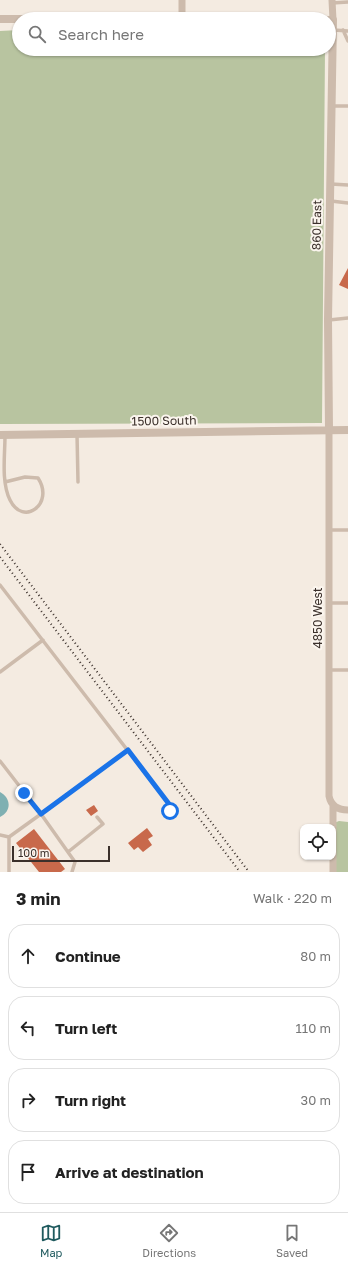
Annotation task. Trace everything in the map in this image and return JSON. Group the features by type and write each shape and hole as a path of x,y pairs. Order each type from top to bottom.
{"street":[{"path":"182,0 182,12"},
{"path":"331,12 332,1"},
{"path":"0,18 12,18"},
{"name":"860 East","path":"329,430 328,320 332,56"},
{"name":"4850 West","path":"329,430 329,796 333,805 333,872"},
{"name":"1500 South","path":"2,435 348,430"},
{"path":"333,805 341,810 348,810"}],"lane":[{"path":"332,1 348,2"},
{"path":"336,30 348,31"},
{"path":"343,30 348,41"},
{"path":"331,106 348,106"},
{"path":"330,184 348,185"},
{"path":"330,200 348,203"},
{"path":"328,320 348,318"},
{"path":"77,434 78,482"},
{"path":"2,435 5,482 10,501 20,510 29,512 39,508 41,503 42,484 38,478 25,477 5,482"},
{"path":"329,530 348,530"},
{"path":"0,585 169,804 170,811"},
{"path":"329,603 348,603"},
{"path":"0,672 43,640"},
{"path":"329,670 348,670"},
{"path":"0,835 9,837 128,750"},
{"path":"0,761 41,814 75,862 72,872"},
{"path":"68,852 103,824 97,816"},
{"path":"9,837 9,872"}],"green space":[{"path":"12,30 12,56 325,56 322,423 0,424 0,31"},
{"path":"339,821 348,822 348,872 334,872 334,860 336,860 336,824 334,823"}],"water":[{"path":"0,792 4,795 9,804 7,811 0,817"}],"building":[{"path":"348,268 348,289 339,285"},
{"path":"94,805 98,811 91,816 86,810"},
{"path":"147,828 153,836 148,839 152,845 143,852 138,847 134,850 128,843"},
{"path":"34,829 65,869 61,872 39,872 16,843"}],"railway":[{"path":"0,544 249,872"},
{"path":"0,557 240,872"}],"route":[{"path":"24,793 41,814 128,750 169,804 170,811"}]}
